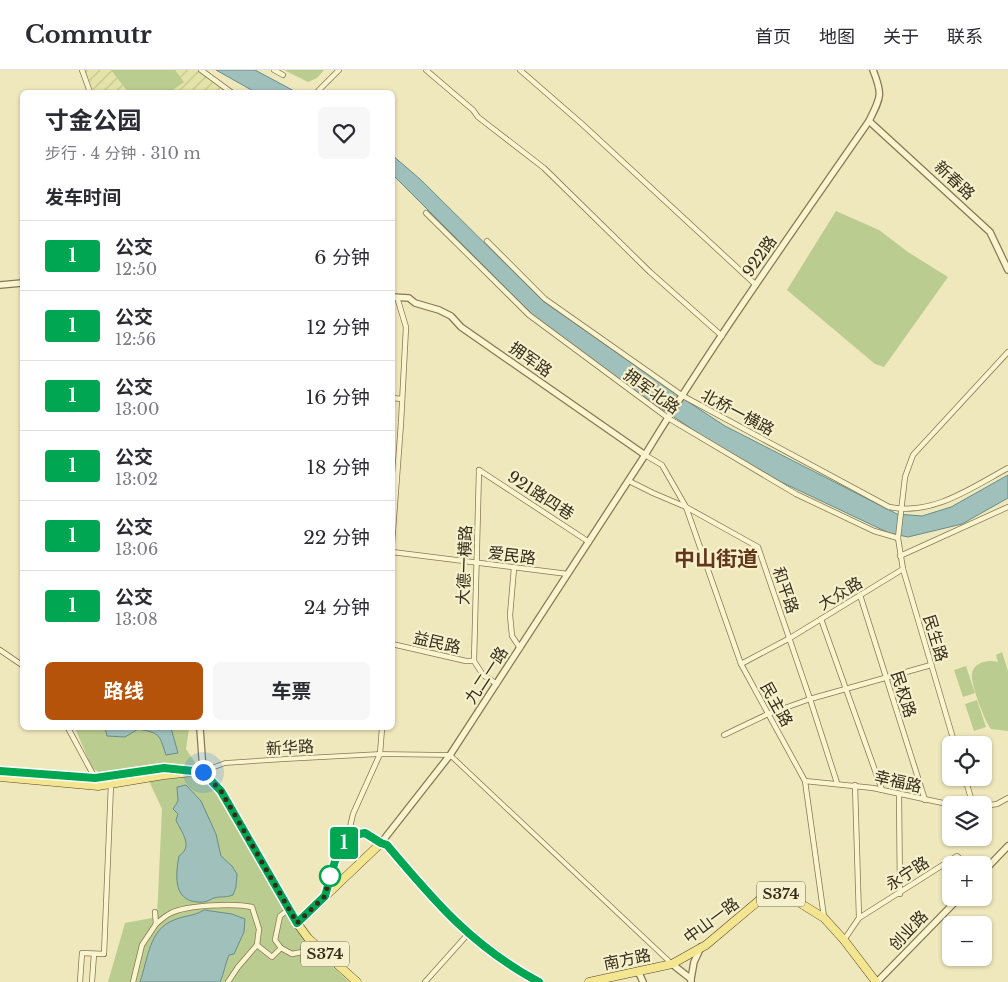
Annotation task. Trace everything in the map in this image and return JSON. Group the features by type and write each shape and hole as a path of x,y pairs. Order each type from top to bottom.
{"main road":[{"path":"0,770 95,778 164,768 203,772"},
{"path":"0,777 98,786 164,775 203,772"},
{"name":"S374","path":"203,772 221,791 297,923 313,943 357,982"},
{"path":"381,843 387,845 443,910 468,934 518,970 540,982"},
{"name":"九二一路","path":"297,923 381,843"},
{"name":"中山一路","path":"672,964 701,948 769,892 787,894 824,918 844,940 876,982"},
{"name":"南方路","path":"589,982 672,964"}],"street":[{"path":"82,70 89,90"},
{"path":"201,70 228,90"},
{"path":"274,70 283,75"},
{"path":"319,90 339,70"},
{"path":"426,70 473,110 478,117 544,168 650,272 722,336"},
{"path":"520,70 582,124 756,285"},
{"name":"922路","path":"668,418 756,285 869,121 879,103 881,94 873,70"},
{"name":"新春路","path":"869,121 990,232 1008,270"},
{"name":"拥军北路","path":"426,213 529,315 668,418 796,494 874,532 898,538"},
{"name":"北桥一横路","path":"487,241 545,299 682,396 889,507 901,509 934,506 1008,468"},
{"path":"0,285 20,282"},
{"path":"395,297 406,327 395,492"},
{"name":"拥军路","path":"395,297 409,298 415,303 426,305 451,316 461,327 645,455"},
{"name":"民生路","path":"952,736 900,556 898,538 905,477 913,454 1008,352"},
{"path":"395,398 402,399"},
{"name":"九二一路","path":"381,843 450,755 668,418"},
{"path":"645,455 662,465 686,507"},
{"name":"921路四巷","path":"479,470 589,542"},
{"name":"大德一横路","path":"474,661 479,470"},
{"name":"和平路","path":"628,481 686,507 758,546 837,783"},
{"name":"民主路","path":"686,507 741,664 805,782 824,918"},
{"path":"900,556 1008,507"},
{"name":"爱民路","path":"395,552 568,574"},
{"path":"514,568 510,615 512,636 520,648"},
{"name":"大众路","path":"741,664 790,638 903,569"},
{"name":"民权路","path":"860,595 925,800"},
{"path":"822,618 882,790"},
{"name":"益民路","path":"395,645 466,661 474,661 483,675 497,684"},
{"path":"0,650 20,664"},
{"path":"724,735 768,714 810,699 931,665"},
{"path":"69,730 95,778"},
{"path":"200,730 203,772"},
{"path":"325,896 337,854 348,836 353,814 380,754 382,730"},
{"name":"新华路","path":"203,772 225,763 380,754 450,755"},
{"path":"450,755 691,981"},
{"name":"幸福路","path":"805,782 855,785 942,803"},
{"path":"80,982 82,953 104,954 111,784"},
{"path":"844,940 860,918 855,785"},
{"path":"899,794 900,894"},
{"path":"992,805 1008,798"},
{"path":"348,836 365,833 381,843"},
{"path":"992,863 1008,846"},
{"name":"永宁路","path":"860,918 942,866"},
{"path":"133,982 142,945 156,924 173,912 184,909 242,904 252,907 259,929 257,945 228,982"},
{"name":"创业路","path":"876,982 950,906"},
{"path":"289,909 280,916 275,940 281,948 292,954 307,951 313,943"},
{"path":"155,912 156,924"},
{"path":"425,982 468,934"},
{"path":"257,945 272,956 281,948"},
{"path":"691,981 694,962 701,948"},
{"path":"92,982 94,954"},
{"path":"638,971 643,982"}],"green space":[{"path":"85,70 197,70 222,90 93,90"},
{"path":"111,70 175,70 184,82 173,90 126,90"},
{"path":"284,70 324,70 317,78 308,82"},
{"path":"836,211 879,230 908,252 948,277 884,367 875,364 787,290"},
{"path":"1002,652 1008,671 1008,731 991,729 985,719 972,678 973,669 976,666 986,661 998,662 996,655"},
{"path":"966,666 975,693 963,697 954,670"},
{"path":"977,700 986,727 974,731 965,704"},
{"path":"76,730 189,730 186,749 213,789 305,941 349,982 108,982 125,923 157,917 162,809 143,768 104,775 92,768"}],"water":[{"path":"216,70 255,70 292,90 251,90"},
{"path":"395,158 420,179 543,301 725,426 897,514 922,516 951,507 1008,475 1008,498 962,524 908,537 889,533 779,481 708,440 628,386 534,316 395,177"},
{"path":"106,730 136,730 125,737 107,736"},
{"path":"142,730 172,730 178,753 166,755 160,739 155,733"},
{"path":"186,785 201,801 216,834 221,856 232,866 237,874 233,895 214,898 204,902 193,901 186,899 178,888 179,856 186,848 186,843 176,820 178,814 173,809 178,801 177,787"},
{"path":"204,910 232,914 245,919 244,932 234,954 229,955 220,982 140,982 151,946 159,930 174,920"}],"bus line":[{"name":"1","path":"0,771 95,778 164,768 203,772 221,791 297,923 325,896 337,854 348,836 365,833 387,845 443,910 468,934 518,970 539,982"}],"district":[{"name":"中山街道","path":"716,559"}],"route":[{"path":"203,772 221,791 297,923 325,896 330,876"}]}
